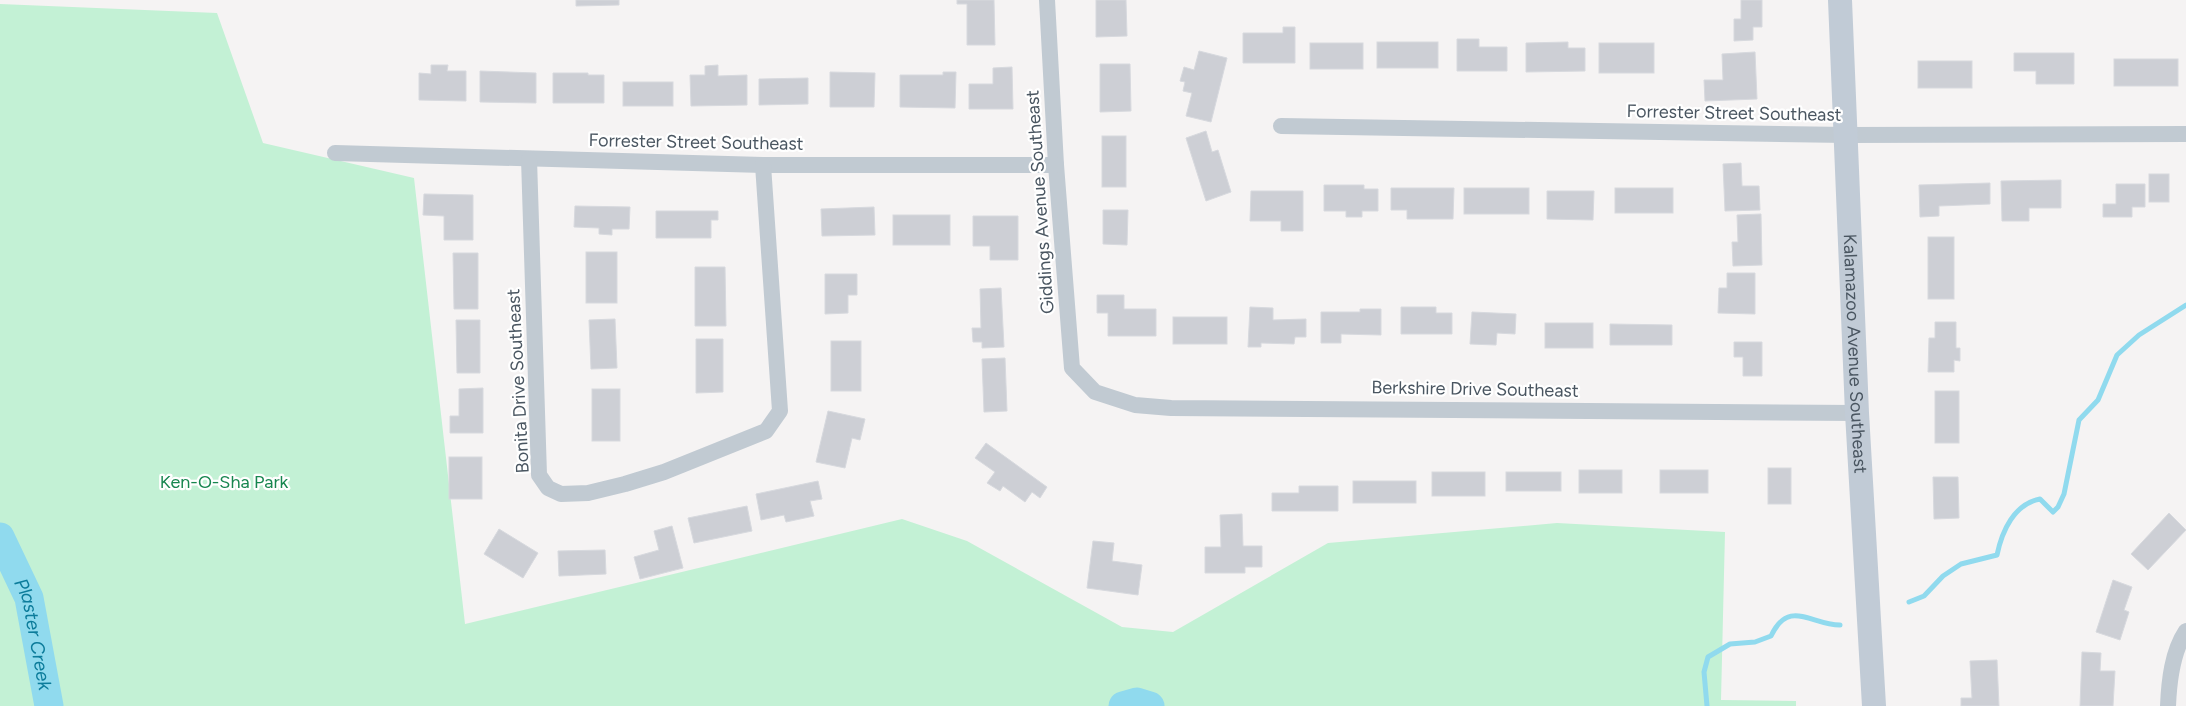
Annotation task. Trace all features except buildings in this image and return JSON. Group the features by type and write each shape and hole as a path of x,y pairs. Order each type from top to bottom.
{"main road":[{"name":"Kalamazoo Avenue Southeast","path":"1840,0 1858,413 1874,706"}],"street":[{"name":"Giddings Avenue Southeast","path":"1047,0 1056,165 1072,368 1095,392"},
{"name":"Forrester Street Southeast","path":"1281,126 1847,135 2186,134"},
{"name":"Forrester Street Southeast","path":"335,153 763,165 1056,165"},
{"name":"Bonita Drive Southeast","path":"529,158 539,475 548,488 561,494 588,493 625,484 731,446 766,432 780,411 763,165"},
{"name":"Berkshire Drive Southeast","path":"1095,392 1135,405 1171,408 1400,408 1858,413"},
{"path":"2168,706 2169,680 2181,638 2186,631"}],"green space":[{"name":"Ken-O-Sha Park","path":"0,4 217,13 263,143 414,178 465,624 902,519 967,541 1122,627 1173,632 1328,543 1557,523 1725,532 1721,700 1796,701 1796,706 0,706"}],"waterway":[{"path":"1909,602 1924,596 1943,576 1961,564 1997,555 2006,528 2023,506 2040,499 2053,512 2058,507 2064,494 2079,420 2098,400 2117,355 2139,335 2186,305"},
{"name":"Plaster Creek","path":"0,537 29,598 49,706"},
{"path":"1707,706 1704,672 1708,657 1730,644 1755,642 1771,636 1785,618 1793,616 1801,616 1840,625"},
{"name":"Plaster Creek","path":"1123,706 1137,702 1150,706"}]}
